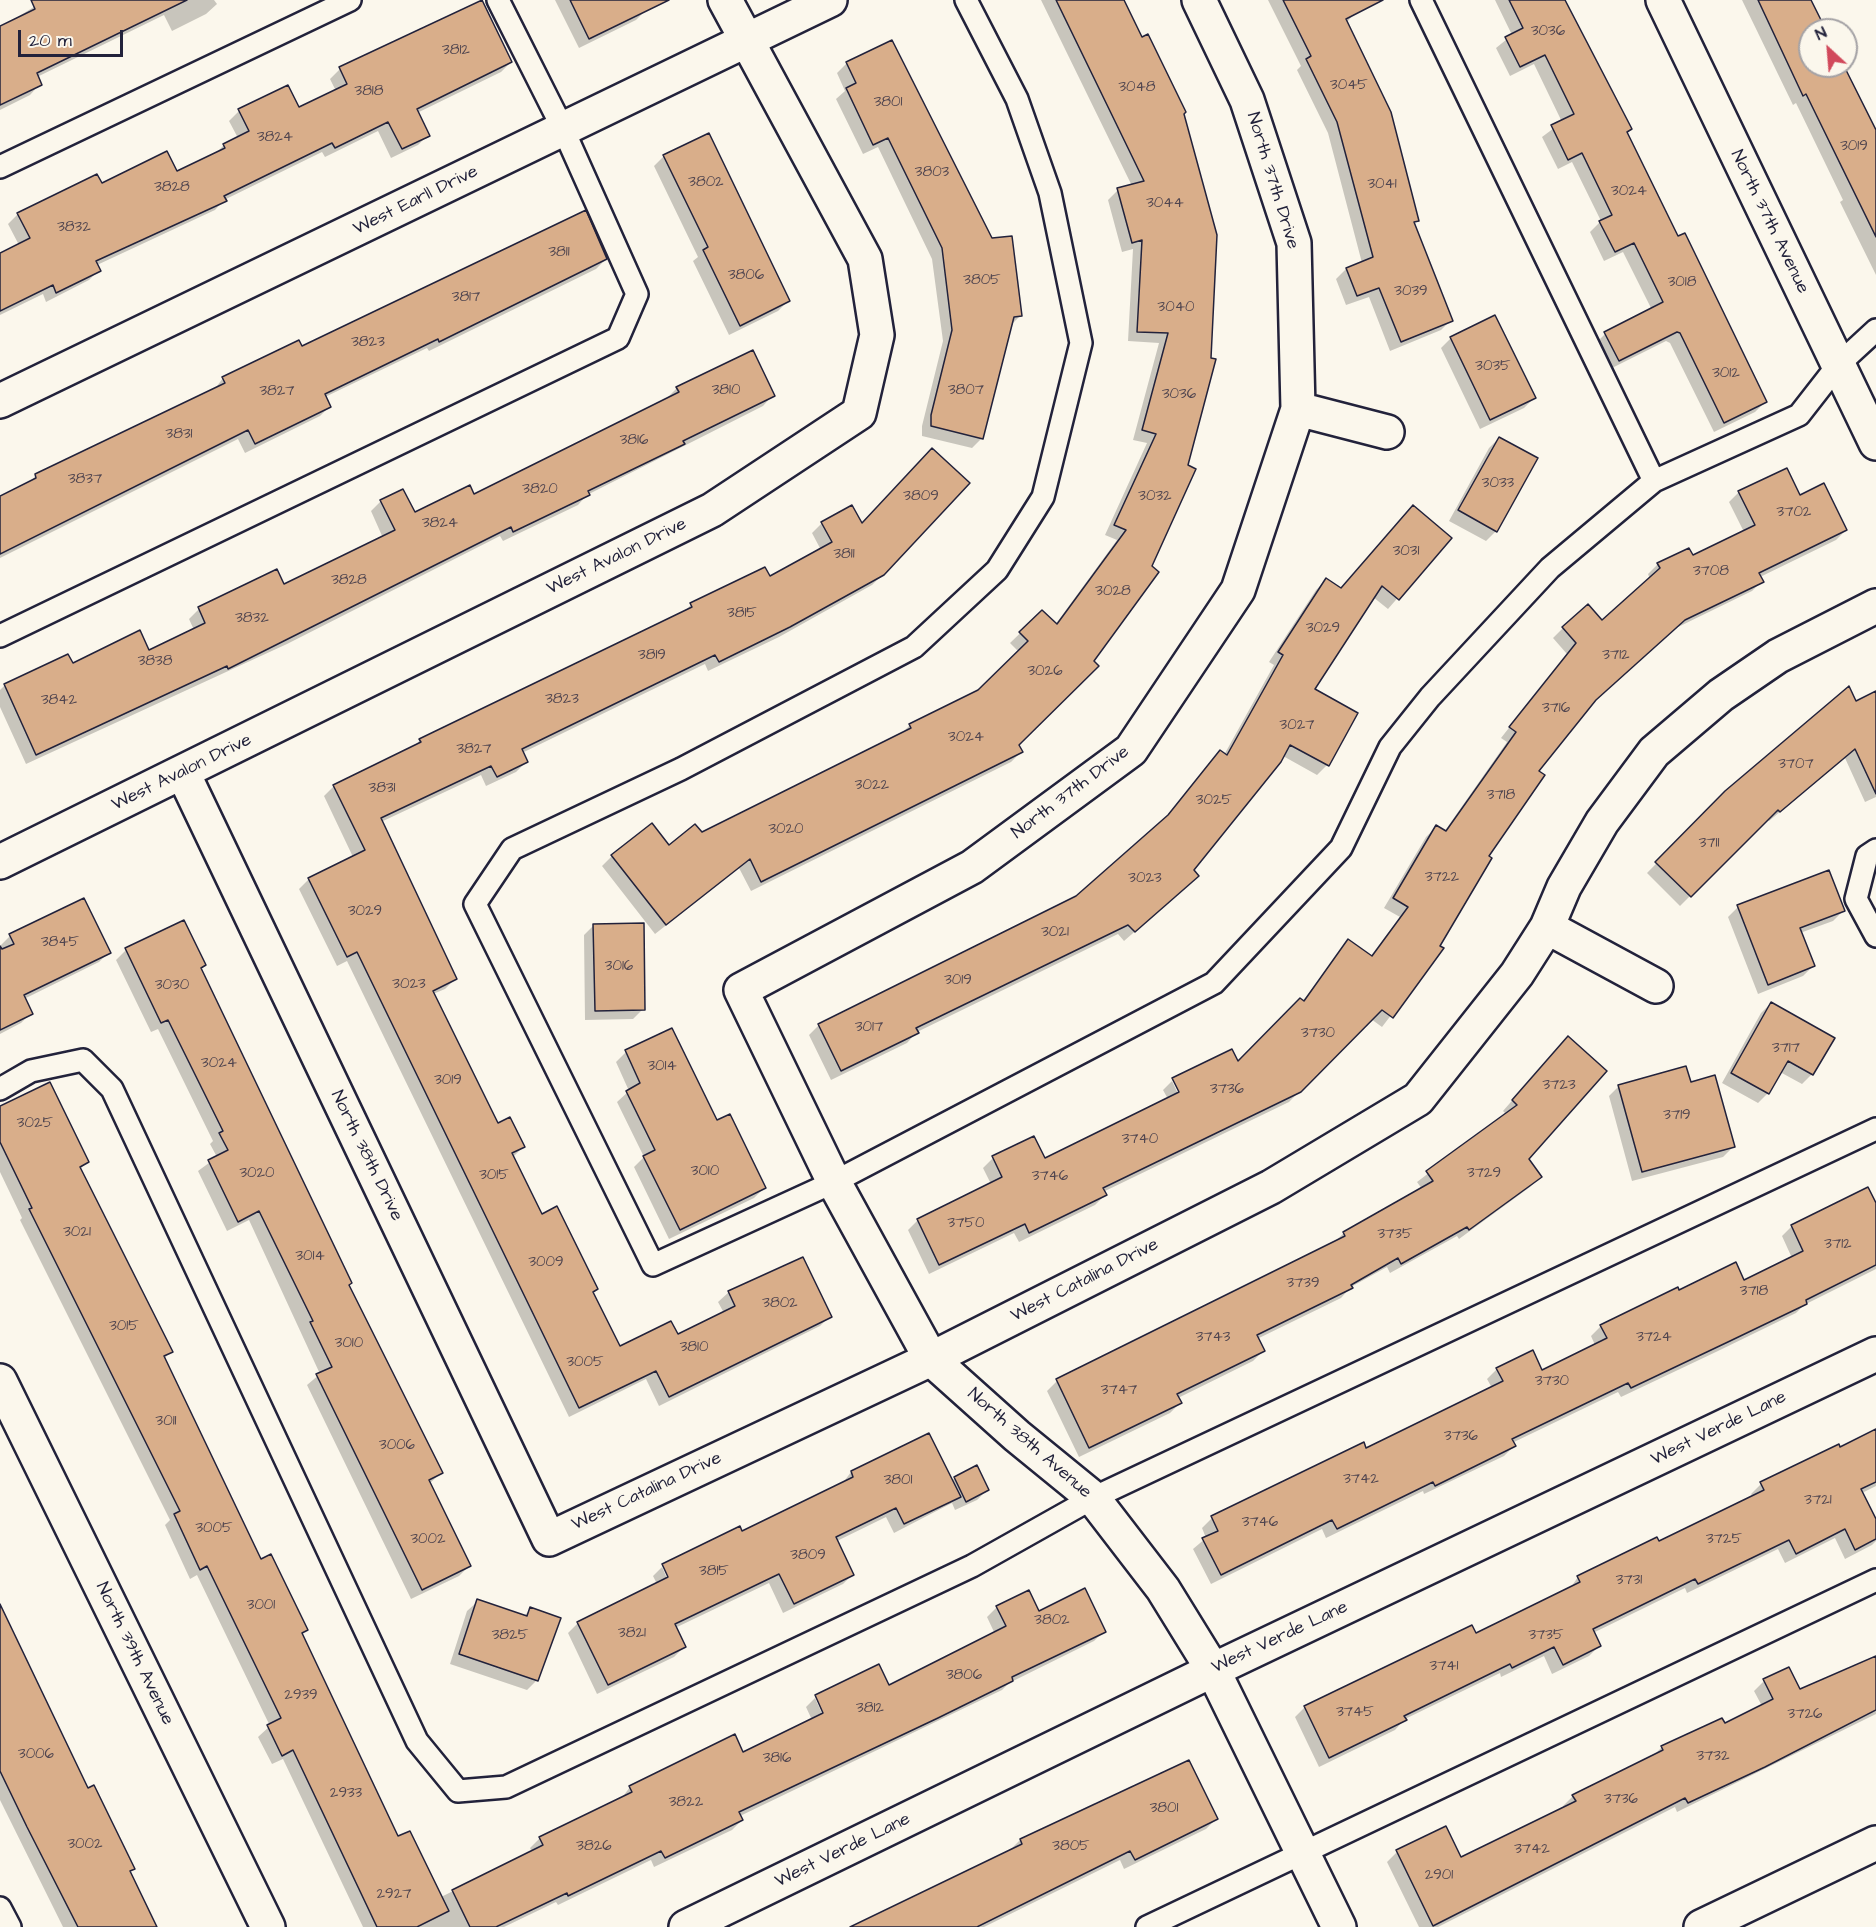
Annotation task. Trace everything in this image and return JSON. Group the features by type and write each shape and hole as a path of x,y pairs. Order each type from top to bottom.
{"street":[{"name":"West Avalon Drive","path":"0,861 183,773 712,510 860,413 877,334 865,259 725,0"},
{"name":"West Earll Drive","path":"0,401 830,0"},
{"name":"North 37th Drive","path":"741,990 972,867 1131,750 1238,590 1298,409 1294,243 1247,100 1198,0"},
{"name":"North 37th Avenue","path":"1663,0 1876,443"},
{"path":"1298,409 1387,432"},
{"name":"West Catalina Drive","path":"549,1539 931,1359 1271,1187 1418,1099 1517,974 1547,927 1564,887 1602,822 1654,752 1721,695 1778,656 1876,606"},
{"name":"North 38th Drive","path":"183,773 549,1539"},
{"path":"1547,927 1656,986"},
{"name":"North 38th Avenue","path":"741,990 834,1182 931,1359 1017,1436 1093,1498 1163,1589 1213,1670 1339,1927"},
{"name":"West Verde Lane","path":"686,1927 1213,1670 1876,1354"},
{"name":"North 39th Avenue","path":"0,1381 268,1927"},
{"path":"1701,1927 1876,1843"}],"lane":[{"path":"0,167 350,0"},
{"path":"0,636 618,338 638,294 564,130 498,0"},
{"path":"966,0 1017,99 1050,193 1081,343 1043,497 997,570 914,647 681,769 512,849 475,904 653,1265 834,1182 1214,983 1341,848 1390,747 1430,697 1550,568 1654,481 1798,415 1838,365 1876,330"},
{"path":"1421,0 1654,481"},
{"path":"1876,850 1867,856 1856,899 1876,936"},
{"path":"0,1089 31,1071 83,1060 112,1089 417,1741 458,1791 506,1787 972,1566 1093,1498 1876,1129"},
{"path":"1147,1927 1876,1581"},
{"path":"0,1908 10,1927"}],"building":[{"path":"31,0 187,0 37,73 42,85 0,105 0,26 35,9"},
{"path":"482,0 512,62 417,109 430,136 402,149 388,122 335,148 332,143 224,196 227,201 96,261 101,271 56,293 53,285 0,311 0,253 30,238 17,213 97,174 102,183 167,151 177,171 225,148 223,144 249,131 238,109 288,85 299,107 347,84 339,67"},
{"path":"570,0 669,0 589,39"},
{"path":"1056,0 1124,0 1142,37 1148,34 1186,112 1184,114 1217,235 1211,358 1216,359 1188,465 1196,469 1152,566 1159,572 1094,661 1099,666 1019,745 1023,752 761,882 750,859 666,925 611,855 652,823 669,845 695,824 702,832 911,728 909,724 978,690 1028,641 1019,632 1042,610 1057,624 1126,530 1114,525 1156,434 1142,430 1168,333 1137,332 1142,240 1132,243 1117,188 1144,181"},
{"path":"1283,0 1383,0 1346,19 1391,112 1419,221 1414,222 1453,321 1401,342 1379,288 1357,296 1346,268 1373,257 1337,122 1306,59 1311,56"},
{"path":"1509,0 1565,0 1632,129 1627,132 1678,236 1685,233 1767,402 1724,423 1680,333 1677,332 1619,361 1604,332 1663,302 1634,243 1615,252 1599,221 1612,215 1582,153 1568,160 1551,125 1574,114 1545,55 1520,67 1505,37 1523,28"},
{"path":"1758,0 1811,0 1820,18 1798,18 1798,78 1850,78 1876,130 1876,237 1806,94 1803,96"},
{"path":"892,40 992,238 1012,236 1022,316 1014,317 983,439 931,426 931,415 952,330 942,248 888,138 873,145 846,88 856,83 846,62"},
{"path":"709,133 790,301 740,326 703,250 708,247 663,155"},
{"path":"586,210 607,259 439,342 438,339 325,394 331,407 255,444 248,430 0,554 0,496 36,478 35,474 225,383 222,377 299,340 302,346"},
{"path":"1495,315 1536,398 1490,420 1450,337"},
{"path":"753,350 775,396 683,441 685,444 588,491 590,495 513,532 511,527 228,669 227,666 36,755 4,684 68,654 73,663 140,630 149,650 205,623 198,607 277,569 284,584 395,530 380,500 403,489 415,512 470,485 474,494 679,392 676,387"},
{"path":"1499,437 1538,458 1497,532 1458,510"},
{"path":"932,448 970,483 884,575 790,627 719,662 715,655 522,749 528,762 497,777 491,766 381,818 457,979 433,991 498,1123 510,1117 525,1147 512,1153 542,1214 557,1206 598,1289 593,1292 620,1346 671,1321 678,1334 735,1306 728,1291 803,1257 832,1317 669,1397 656,1371 579,1408 357,952 347,957 308,878 365,850 333,785 421,742 419,739 692,607 690,603 765,567 770,576 832,542 821,522 852,505 862,523"},
{"path":"1787,468 1800,495 1824,483 1847,530 1759,573 1764,582 1685,620 1596,700 1539,771 1545,775 1489,856 1492,858 1440,946 1444,948 1393,1018 1382,1010 1301,1092 1103,1188 1107,1195 1029,1233 1025,1224 939,1265 917,1219 1002,1177 992,1156 1034,1136 1045,1158 1179,1092 1172,1078 1232,1049 1238,1061 1300,998 1304,1001 1348,939 1372,956 1408,907 1393,898 1436,825 1446,831 1516,732 1509,727 1576,643 1562,627 1588,604 1602,620 1660,568 1657,563 1689,548 1693,555 1755,525 1738,491"},
{"path":"1413,505 1452,538 1399,600 1382,586 1315,689 1358,713 1329,766 1290,745 1281,762 1194,870 1199,876 1135,932 1128,925 916,1028 919,1033 841,1071 818,1024 1076,896 1168,815 1220,750 1227,755 1283,655 1278,652 1326,578 1341,588"},
{"path":"1849,686 1856,701 1876,691 1876,794 1855,749 1780,812 1778,810 1691,897 1655,862 1725,791"},
{"path":"1829,870 1845,911 1800,928 1815,966 1768,985 1737,905"},
{"path":"84,898 111,953 24,995 33,1014 0,1030 0,946 2,949 14,944 9,934"},
{"path":"184,920 206,965 201,968 352,1283 349,1285 443,1473 429,1480 471,1566 422,1590 316,1374 332,1367 310,1322 313,1321 259,1211 238,1222 208,1160 228,1150 219,1133 223,1131 168,1020 161,1023 125,948"},
{"path":"644,923 645,1010 595,1011 593,924"},
{"path":"1771,1002 1835,1038 1813,1075 1788,1061 1769,1094 1731,1073"},
{"path":"672,1028 717,1120 730,1114 766,1188 680,1230 643,1156 655,1150 626,1091 640,1083 625,1050"},
{"path":"1568,1036 1607,1071 1529,1159 1542,1177 1469,1230 1467,1227 1401,1264 1398,1258 1351,1285 1353,1288 1257,1335 1265,1351 1177,1394 1182,1403 1089,1448 1056,1379 1345,1236 1343,1232 1433,1181 1426,1171 1517,1105 1512,1100"},
{"path":"1686,1066 1691,1082 1715,1075 1735,1147 1642,1172 1618,1085"},
{"path":"50,1082 89,1162 80,1167 173,1352 164,1356 261,1559 271,1554 308,1630 302,1633 398,1836 410,1831 449,1911 417,1927 377,1927 293,1750 282,1756 267,1725 281,1718 207,1566 200,1570 174,1514 180,1511 29,1209 32,1208 0,1142 0,1106"},
{"path":"1868,1187 1876,1203 1876,1265 1806,1300 1807,1304 1730,1341 1631,1388 1628,1383 1512,1439 1516,1446 1435,1486 1433,1482 1337,1529 1332,1520 1221,1575 1202,1538 1218,1531 1211,1516 1364,1442 1366,1448 1503,1381 1496,1368 1533,1350 1542,1370 1607,1338 1600,1325 1678,1287 1679,1290 1736,1262 1744,1280 1803,1251 1791,1225"},
{"path":"1876,1429 1876,1482 1861,1489 1876,1519 1876,1539 1855,1550 1845,1529 1796,1554 1789,1540 1698,1584 1695,1579 1593,1629 1601,1646 1563,1665 1554,1647 1512,1668 1510,1664 1404,1716 1407,1720 1329,1758 1304,1706 1472,1625 1476,1633 1580,1582 1577,1576 1657,1537 1659,1541 1764,1490 1760,1482"},
{"path":"929,1433 961,1497 904,1524 896,1508 836,1537 854,1575 794,1604 779,1574 675,1624 686,1647 608,1685 577,1622 668,1577 662,1564 740,1526 742,1531 853,1477 851,1471"},
{"path":"977,1465 989,1490 966,1502 954,1477"},
{"path":"1085,1588 1106,1632 1012,1677 1013,1681 938,1718 739,1812 743,1820 665,1858 661,1851 568,1896 567,1893 496,1927 470,1927 452,1890 543,1845 539,1837 632,1792 629,1786 735,1734 743,1752 823,1713 815,1695 879,1664 889,1685 1006,1626 996,1606 1029,1590 1039,1611"},
{"path":"477,1599 527,1616 530,1607 561,1618 538,1681 459,1654"},
{"path":"0,1604 88,1788 94,1785 135,1869 130,1871 157,1927 78,1927 27,1827 0,1771"},
{"path":"1876,1656 1876,1710 1765,1767 1688,1803 1685,1798 1433,1926 1396,1850 1446,1826 1461,1857 1576,1801 1572,1795 1663,1750 1661,1746 1722,1718 1725,1723 1773,1699 1763,1679 1789,1667 1800,1689"},
{"path":"1189,1760 1218,1819 1135,1860 1130,1851 977,1927 850,1927 1022,1844 1020,1839"}]}
